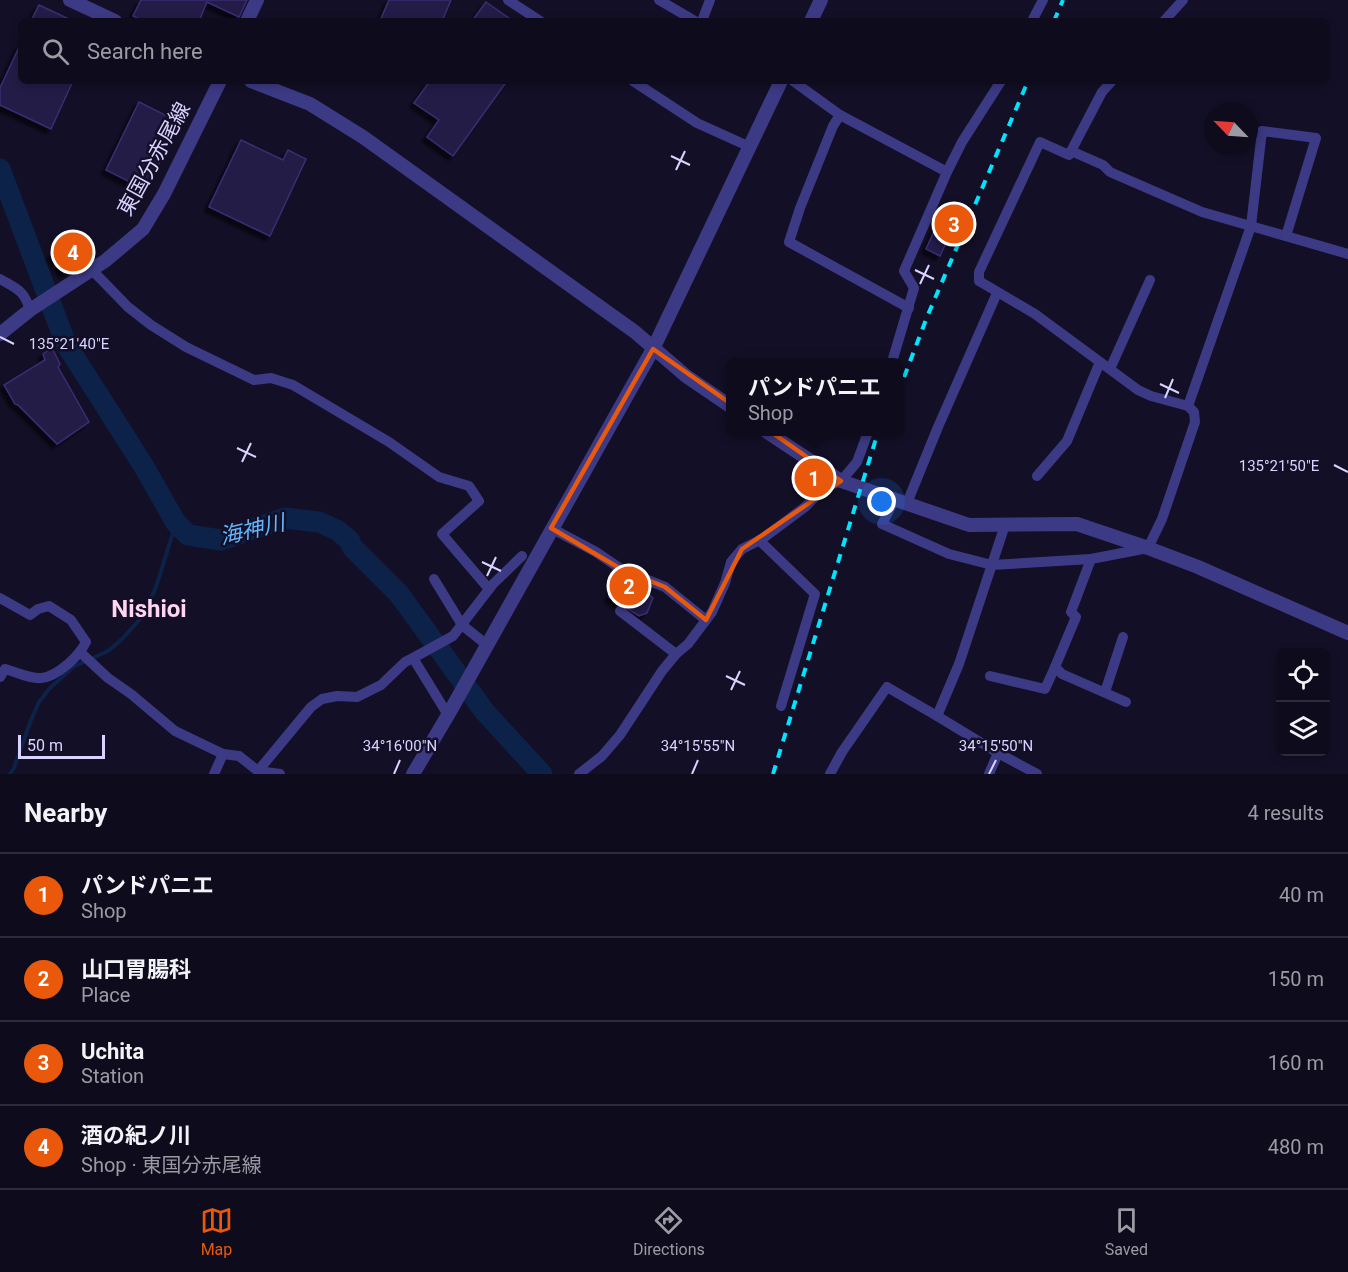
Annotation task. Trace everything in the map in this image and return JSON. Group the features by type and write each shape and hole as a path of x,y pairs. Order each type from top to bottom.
{"street":[{"path":"70,0 109,18"},
{"path":"248,18 257,0"},
{"path":"508,0 535,18"},
{"path":"659,0 690,18"},
{"path":"703,18 710,0"},
{"path":"812,18 821,0"},
{"path":"1034,18 1043,0"},
{"path":"1167,18 1183,0"},
{"name":"東国分赤尾線","path":"0,334 30,310 92,270 143,229 164,194 219,84"},
{"path":"259,84 310,104 363,137 635,332 686,376 726,403"},
{"path":"638,84 697,123 750,147"},
{"path":"413,774 653,349 780,84"},
{"path":"797,84 840,115 947,172"},
{"path":"894,358 914,288 904,271 962,142 999,84"},
{"path":"1109,84 1102,92 1069,155 1040,142 979,272 979,281 1035,314 1138,390 1150,396 1188,406 1194,412 1196,422 1162,519 1148,548"},
{"path":"840,115 833,126 800,208 789,242 909,308"},
{"path":"1188,406 1251,226 1262,131 1316,138 1286,236"},
{"path":"1071,151 1103,165 1110,172 1202,212 1348,254"},
{"path":"92,270 128,307 186,347 254,380 271,378 293,385 380,437 439,477 469,486 479,501 442,534 489,589"},
{"path":"0,279 22,292 30,310"},
{"path":"1110,369 1150,280"},
{"path":"997,293 938,427 901,501 882,524 949,554 992,565 1091,559 1148,548"},
{"path":"1037,476 1067,441 1100,362"},
{"path":"773,436 841,481 969,525 1077,524 1198,567 1348,633"},
{"path":"579,774 602,756 620,735 662,671 688,644 706,620 726,583 731,562 742,549 759,540 805,507 825,487 841,481 857,462 867,436"},
{"path":"937,716 958,664 1005,525"},
{"path":"551,528 596,552 621,569 664,587 706,620"},
{"path":"759,540 815,594 781,706"},
{"path":"258,771 311,706 322,699 337,696 357,697 381,685 405,662 453,636 489,589 522,556"},
{"path":"990,676 1045,689 1077,617 1071,612 1091,559"},
{"path":"434,579 462,625 487,645"},
{"path":"0,598 30,615 38,609 49,606 71,620 86,642 81,653 47,679 5,669 0,677"},
{"path":"620,611 676,654"},
{"path":"1105,692 1124,637"},
{"path":"81,653 108,678 175,731 223,754 239,756 258,771 280,774"},
{"path":"412,658 451,710"},
{"path":"1055,667 1062,674 1126,702"},
{"path":"830,774 842,752 887,687 1037,774"},
{"path":"988,774 998,753"},
{"path":"214,774 223,754"}],"highlighted area":[{"path":"653,349 841,481 742,549 706,620 665,587 621,569 551,528"}],"building":[{"path":"141,0 247,0 239,17 207,2 200,18 137,18 133,16"},
{"path":"389,0 451,0 443,18 381,18"},
{"path":"486,2 509,18 474,18"},
{"path":"39,5 67,18 32,18"},
{"path":"18,49 18,84 72,84 51,129 0,105 0,88"},
{"path":"428,84 505,84 453,156 427,137 439,120 414,103"},
{"path":"139,102 179,122 146,190 106,170"},
{"path":"241,140 283,160 288,150 306,159 270,236 209,207"},
{"path":"938,223 952,230 940,256 926,249"},
{"path":"75,233 94,249 64,273 51,255"},
{"path":"52,348 60,364 58,367 89,422 57,444 15,404 4,385 45,360 43,354"},
{"path":"812,473 822,480 808,493 800,486"},
{"path":"624,578 637,584 653,598 647,613 639,616 609,597"}],"waterway":[{"name":"海神川","path":"0,169 66,344 143,465 176,523 188,535 221,540 285,518 319,522 337,530 399,594 485,712 542,774"},
{"path":"10,774 39,702 50,688 73,667 108,651 144,615 156,587 176,523"}],"railway":[{"path":"1055,18 1063,0"},
{"path":"903,380 927,317 1027,84"},
{"path":"773,774 877,436"}],"place":[{"name":"Uchita","path":"954,224"},
{"name":"酒の紀ノ川","path":"73,252"},
{"name":"パンドパニエ","path":"814,478"},
{"name":"山口胃腸科","path":"629,586"}],"district":[{"name":"Nishioi","path":"149,609"}]}
